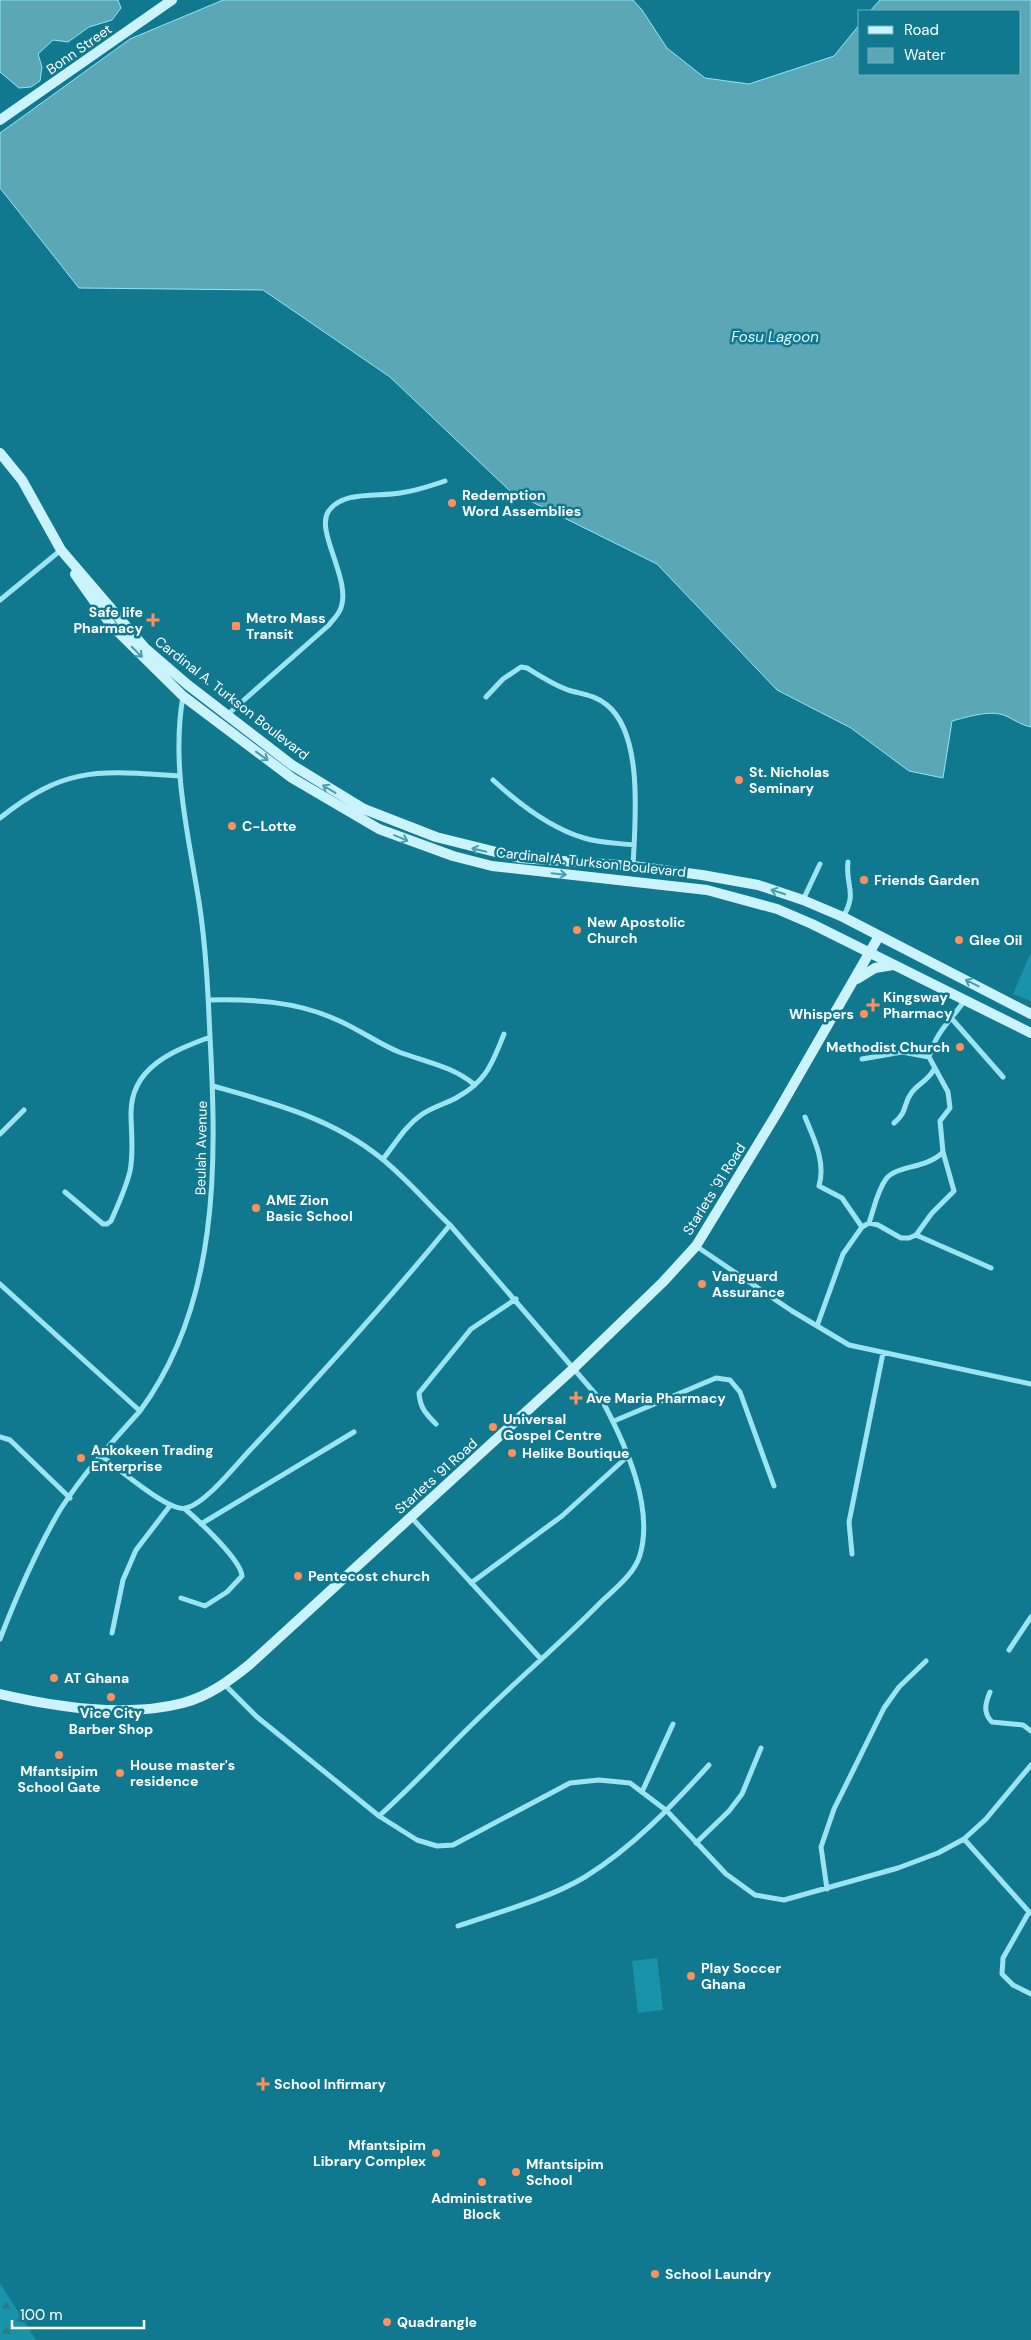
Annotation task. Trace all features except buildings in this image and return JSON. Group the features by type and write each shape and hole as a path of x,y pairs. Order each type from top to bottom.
{"street":[{"name":"Bonn Street","path":"0,120 172,0"},
{"path":"0,453 22,480 64,553 0,600"},
{"path":"227,715 329,624 340,611 343,596 325,519 329,510 346,499 403,493 445,481"},
{"name":"Cardinal A. Turkson Boulevard","path":"64,553 126,628 188,684 292,765 364,809 400,824 476,849 520,858 633,866 758,885 803,900 843,917 1031,1014"},
{"name":"Cardinal A. Turkson Boulevard","path":"64,553 74,573 111,625 183,696 292,778 379,828 452,856 492,866 707,890 777,909 812,924 1031,1033"},
{"path":"486,697 503,679 521,667 527,668 568,689 596,698 608,705 620,720 633,756 635,781 633,866"},
{"name":"Beulah Avenue","path":"0,1639 43,1541 100,1455 140,1412 156,1390 185,1327 202,1269 209,1226 212,1180 213,1086 208,1000 199,902 179,776 178,723 183,696 188,684"},
{"path":"0,818 39,791 74,776 109,771 179,776"},
{"path":"493,780 535,814 570,832 597,841 634,845"},
{"path":"843,917 851,904 851,888 847,873 848,862"},
{"path":"803,900 820,864"},
{"name":"Starlets '91 Road","path":"0,1694 86,1708 130,1710 183,1703 225,1685 574,1368 663,1282 696,1246 880,936"},
{"path":"856,979 875,968 893,965"},
{"path":"988,1011 996,995"},
{"path":"208,1000 267,1001 314,1011 353,1027 400,1052 456,1072 475,1086"},
{"path":"817,1326 843,1254 862,1226 869,1223 878,1225 901,1238 909,1238 916,1235 932,1213 954,1191 943,1152 940,1121 949,1112 950,1102 948,1092 941,1077 934,1069 929,1057 939,1032 952,1019 965,1000"},
{"path":"952,1019 1003,1077"},
{"path":"383,1159 407,1127 421,1115 438,1104 455,1099 475,1086 491,1068 504,1034"},
{"path":"65,1192 103,1224 111,1221 130,1170 132,1150 131,1110 133,1093 138,1081 164,1058 210,1037"},
{"path":"862,1059 902,1052 929,1057"},
{"path":"894,1123 904,1114 911,1093 927,1081 934,1069"},
{"path":"213,1086 297,1110 357,1140 383,1159 450,1225 599,1395 614,1421 637,1481 644,1514 640,1556 626,1577 379,1816"},
{"path":"0,1134 24,1110"},
{"path":"805,1117 822,1164 823,1174 819,1186 842,1198 862,1226"},
{"path":"869,1223 874,1204 885,1179 895,1172 930,1161 943,1152"},
{"path":"185,1509 206,1496 296,1402 390,1298 450,1225"},
{"path":"916,1235 991,1268"},
{"path":"696,1246 849,1345 1031,1384"},
{"path":"0,1284 140,1412"},
{"path":"436,1424 423,1412 419,1393 471,1329 516,1299"},
{"path":"852,1554 849,1522 883,1353"},
{"path":"614,1421 716,1378 730,1380 740,1392 774,1486"},
{"path":"201,1524 354,1432"},
{"path":"0,1437 14,1444 70,1498"},
{"path":"100,1455 169,1507 185,1509 241,1568 242,1576 227,1592 205,1606 181,1598"},
{"path":"471,1584 562,1516 628,1456"},
{"path":"112,1633 123,1580 136,1550 169,1507"},
{"path":"411,1518 541,1659"},
{"path":"1009,1650 1031,1617"},
{"path":"827,1889 821,1847 834,1809 884,1708 899,1687 926,1661"},
{"path":"225,1685 256,1717 379,1816 417,1840 438,1846 453,1845 570,1783 599,1780 630,1783 668,1811 726,1874 755,1895 784,1900 898,1868 938,1853 964,1839 986,1819 1031,1765"},
{"path":"990,1692 985,1704 988,1718 992,1722 1023,1725 1031,1731"},
{"path":"642,1792 673,1724"},
{"path":"696,1843 729,1811 742,1794 761,1748"},
{"path":"458,1926 544,1895 585,1877 628,1846 668,1811 709,1765"},
{"path":"964,1839 1030,1913 1003,1958 1002,1974 1013,1985 1031,1994"}],"green space":[{"path":"1031,952 1031,1001 1013,994"},
{"path":"657,1958 663,2010 638,2013 632,1961"},
{"path":"0,2283 36,2340 0,2340"}],"water":[{"path":"0,0 118,0 121,8 112,20 89,27 68,42 53,40 38,54 42,67 40,81 31,87 19,88 0,72"},
{"name":"Fosu Lagoon","path":"223,0 633,0 642,10 667,48 705,78 749,84 834,56 858,26 858,75 1021,75 1021,10 871,10 880,0 1031,0 1031,727 1006,716 993,713 979,714 952,721 943,778 909,771 851,728 777,690 657,564 510,491 390,377 263,290 79,288 0,188 0,133 130,39"}],"place":[{"name":"Redemption Word Assemblies","path":"452,503"},
{"name":"Safe life Pharmacy","path":"153,620"},
{"name":"Metro Mass Transit","path":"236,626"},
{"name":"St. Nicholas Seminary","path":"739,780"},
{"name":"C-Lotte","path":"232,826"},
{"name":"Friends Garden","path":"864,880"},
{"name":"New Apostolic Church","path":"577,930"},
{"name":"Glee Oil","path":"959,940"},
{"name":"Kingsway Pharmacy","path":"873,1005"},
{"name":"Whispers","path":"864,1014"},
{"name":"Methodist Church","path":"960,1047"},
{"name":"AME Zion Basic School","path":"256,1208"},
{"name":"Vanguard Assurance","path":"702,1284"},
{"name":"Ave Maria Pharmacy","path":"576,1398"},
{"name":"Universal Gospel Centre","path":"493,1427"},
{"name":"Helike Boutique","path":"512,1453"},
{"name":"Ankokeen Trading Enterprise","path":"81,1458"},
{"name":"Pentecost church","path":"298,1576"},
{"name":"AT Ghana","path":"54,1678"},
{"name":"Vice City Barber Shop","path":"111,1697"},
{"name":"Mfantsipim School Gate","path":"59,1755"},
{"name":"House master's residence","path":"120,1773"},
{"name":"Play Soccer Ghana","path":"691,1976"},
{"name":"School Infirmary","path":"263,2084"},
{"name":"Mfantsipim Library Complex","path":"436,2153"},
{"name":"Mfantsipim School","path":"516,2172"},
{"name":"Administrative Block","path":"482,2182"},
{"name":"School Laundry","path":"655,2274"},
{"name":"Quadrangle","path":"387,2322"}]}
